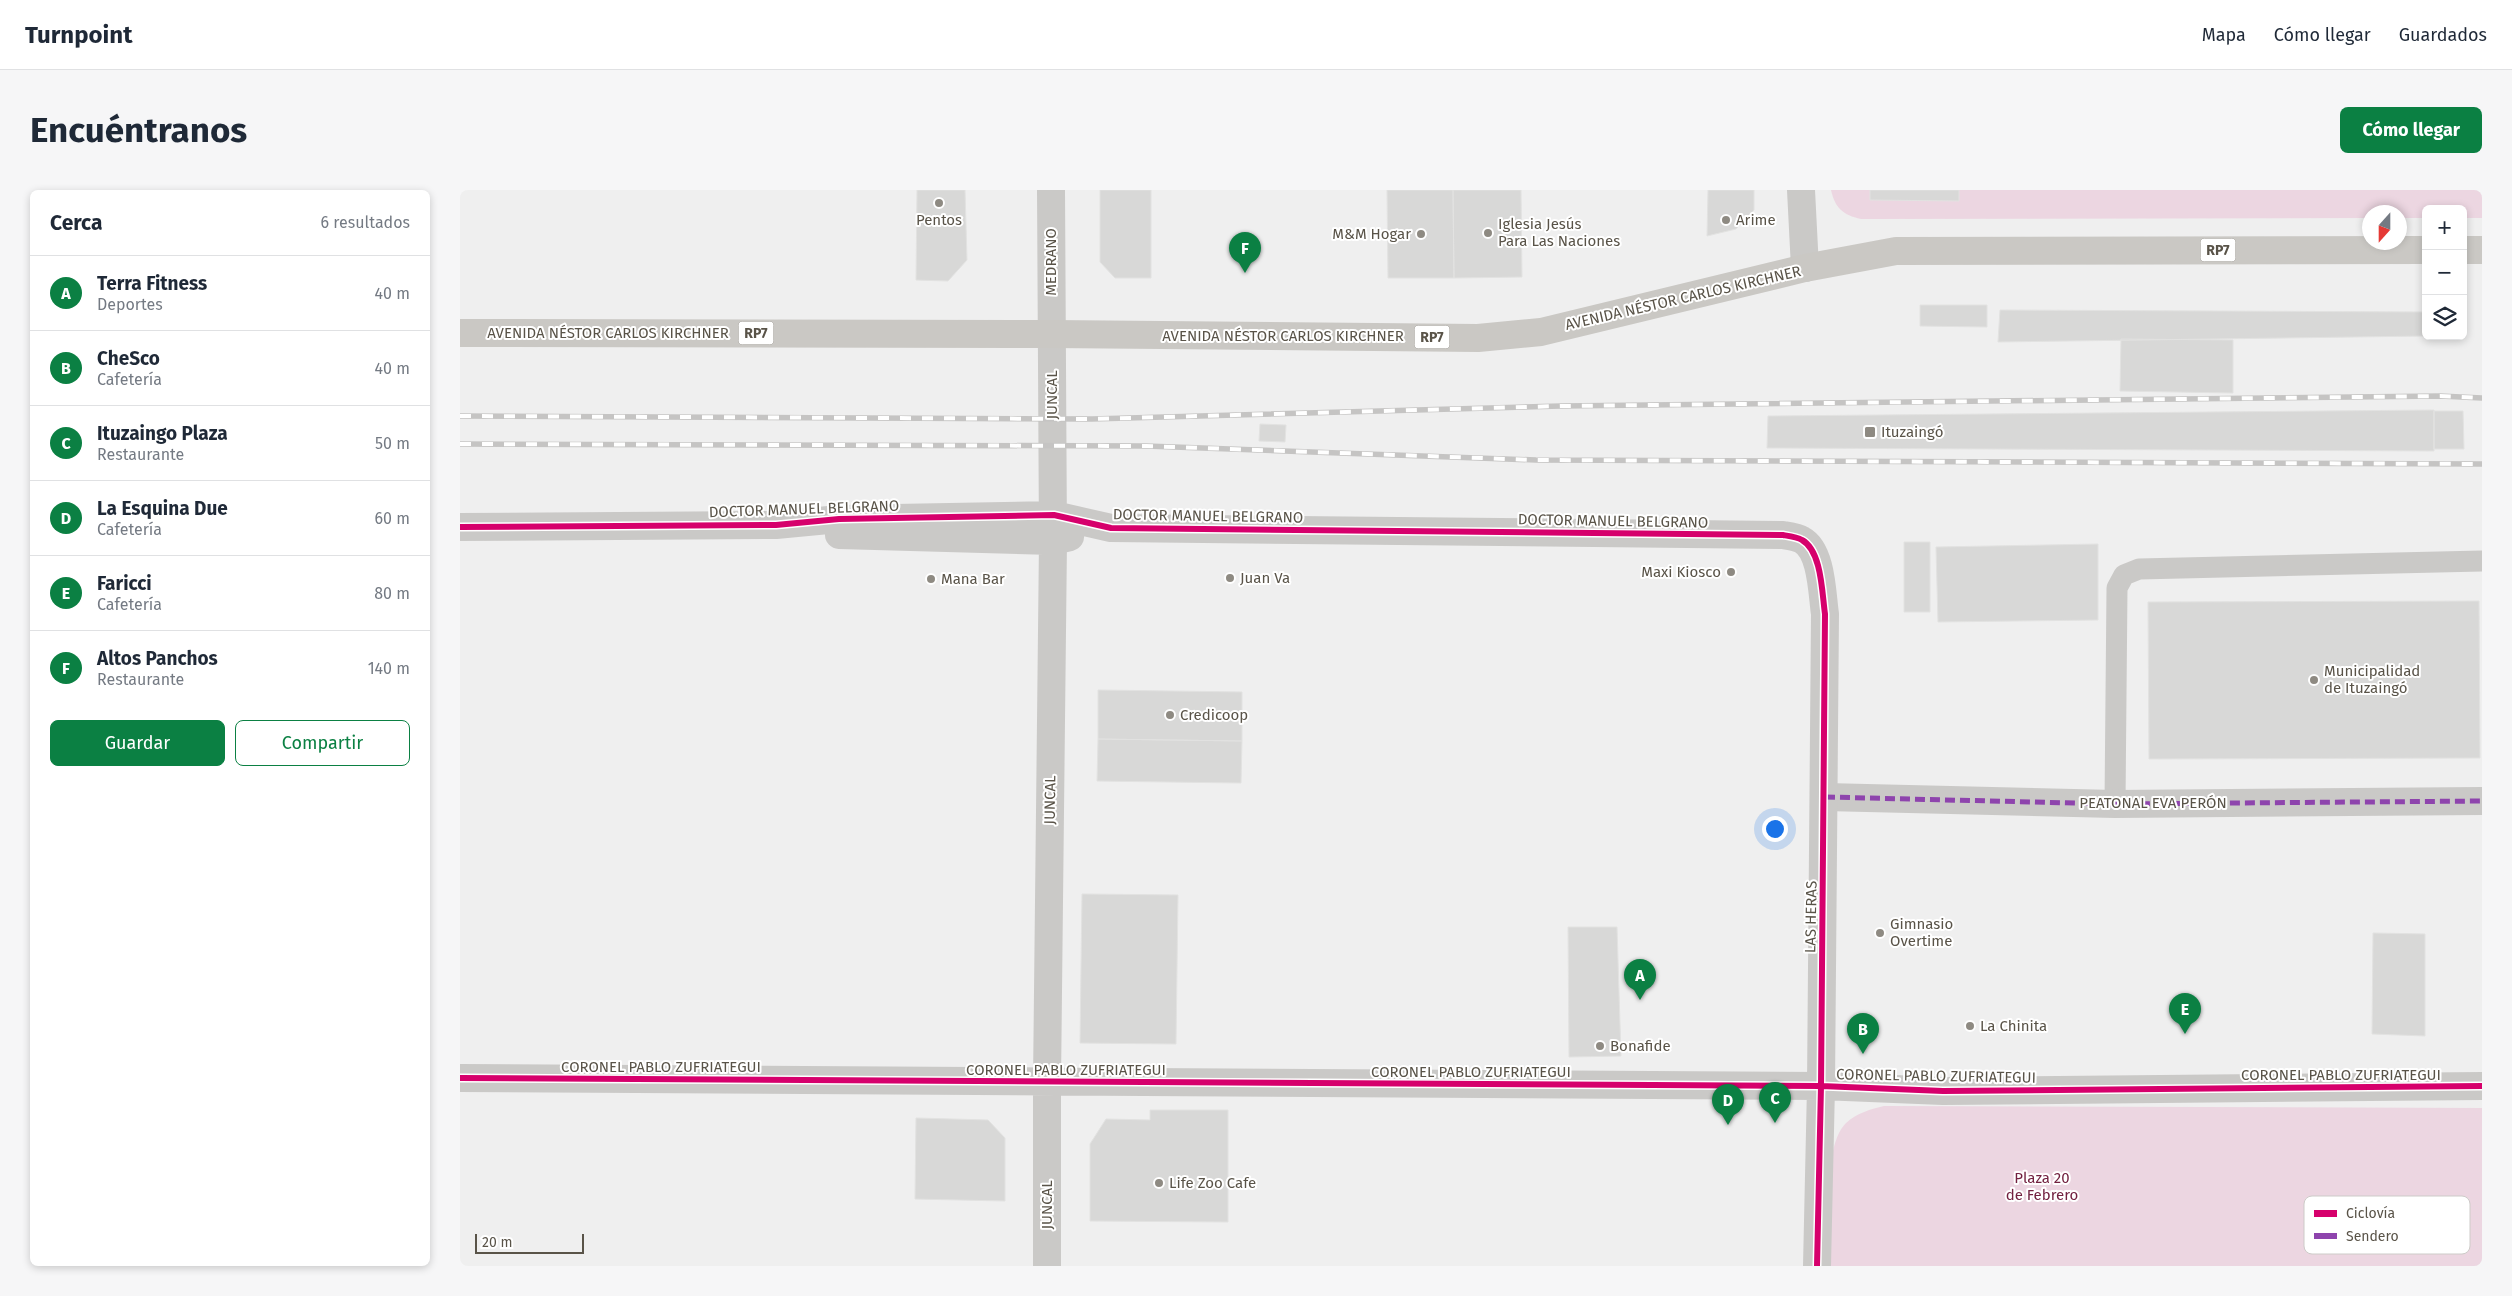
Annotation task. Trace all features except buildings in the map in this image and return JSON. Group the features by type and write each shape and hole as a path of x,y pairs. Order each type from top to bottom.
{"main road":[{"name":"AVENIDA NÉSTOR CARLOS KIRCHNER","path":"460,333 1052,334 1478,338 1541,332 1805,268 1896,251 2422,250"},
{"path":"2467,250 2482,250"}],"street":[{"name":"MEDRANO","path":"1052,190 1052,334"},
{"path":"1801,190 1805,268"},
{"name":"JUNCAL","path":"1047,1266 1047,1082 1054,528 1052,334"},
{"name":"DOCTOR MANUEL BELGRANO","path":"460,526 776,525 839,519 1054,528 1783,535 1803,540 1812,550 1820,569"},
{"name":"LAS HERAS","path":"1817,1266 1825,797 1825,614 1820,569"},
{"name":"PEATONAL EVA PERÓN","path":"1825,797 2115,804 2482,801"},
{"name":"CORONEL PABLO ZUFRIATEGUI","path":"460,1078 1821,1086 1943,1091 2482,1086"}],"lane":[{"path":"2115,804 2117,588 2124,575 2139,569 2482,561"}],"green space":[{"path":"1831,190 2482,190 2482,218 2467,218 2467,205 2422,205 2422,218 2407,218 2407,205 2362,205 2362,218 1861,219 1845,213 1835,202"},
{"name":"Plaza 20 de Febrero","path":"1884,1106 2482,1108 2482,1266 1830,1266 1828,1212 1833,1151 1838,1135 1846,1123 1869,1110"}],"railway":[{"path":"460,416 1092,419 1561,406 2440,396 2482,398"},
{"path":"460,444 1146,446 1536,460 2482,464"}],"marked path":[{"path":"1825,797 2115,804 2482,801"}],"cycle path":[{"path":"460,527 776,525 839,519 1054,515 1111,528 1783,535 1802,540 1814,553 1822,585 1825,614 1821,1086 1817,1266"},
{"path":"460,1078 1821,1086 1943,1091 2482,1086"}],"place":[{"name":"Pentos","path":"939,203"},
{"name":"Arime","path":"1726,220"},
{"name":"Iglesia Jesús Para Las Naciones","path":"1488,233"},
{"name":"M&M Hogar","path":"1421,234"},
{"name":"Altos Panchos","path":"1245,273"},
{"name":"Ituzaingó","path":"1870,432"},
{"name":"Maxi Kiosco","path":"1731,572"},
{"name":"Juan Va","path":"1230,578"},
{"name":"Mana Bar","path":"931,579"},
{"name":"Municipalidad de Ituzaingó","path":"2314,680"},
{"name":"Credicoop","path":"1170,715"},
{"name":"Gimnasio Overtime","path":"1880,933"},
{"name":"Terra Fitness","path":"1640,1000"},
{"name":"La Chinita","path":"1970,1026"},
{"name":"Faricci","path":"2185,1034"},
{"name":"Bonafide","path":"1600,1046"},
{"name":"CheSco","path":"1863,1054"},
{"name":"Ituzaingo Plaza","path":"1775,1123"},
{"name":"La Esquina Due","path":"1728,1125"},
{"name":"Life Zoo Cafe","path":"1159,1183"}]}
